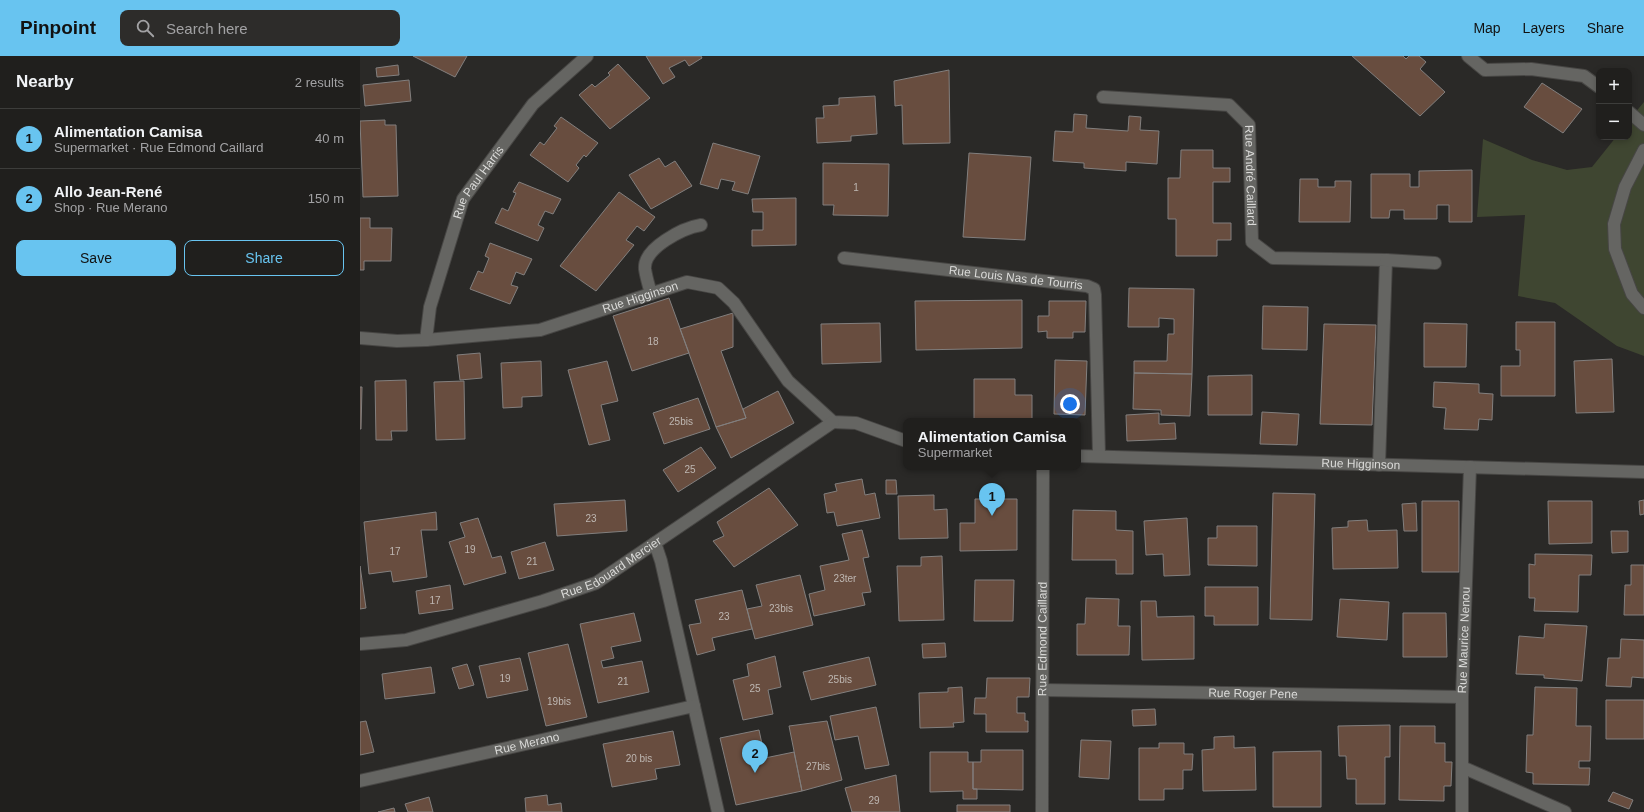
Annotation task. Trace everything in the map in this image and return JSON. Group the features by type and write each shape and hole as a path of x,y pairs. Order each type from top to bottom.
{"street":[{"name":"Rue Paul Harris","path":"426,340 430,307 463,199 533,104 588,56"},
{"path":"1468,56 1485,70 1532,69 1584,76 1596,85"},
{"name":"Rue André Caillard","path":"1103,97 1229,105 1249,125 1252,242 1273,258 1386,260 1435,263"},
{"path":"1632,115 1644,125"},
{"path":"1644,150 1625,187 1614,224 1615,249 1632,294 1644,308"},
{"path":"651,294 645,268 649,255 666,240 692,227 701,225"},
{"name":"Rue Louis Nas de Tourris","path":"844,258 1094,289 1099,455"},
{"path":"1379,465 1386,260"},
{"name":"Rue Higginson","path":"360,338 397,341 426,340 540,330 686,282 718,288 734,303 788,381 833,422"},
{"path":"833,422 856,423 903,440"},
{"name":"Rue Edouard Mercier","path":"360,644 406,640 544,601 596,583 833,422"},
{"name":"Rue Higginson","path":"1081,456 1099,455 1379,465 1644,472"},
{"name":"Rue Maurice Nenou","path":"1462,812 1462,697 1470,467"},
{"name":"Rue Edmond Caillard","path":"1042,812 1043,470"},
{"path":"655,542 661,561 718,812"},
{"name":"Rue Roger Pene","path":"1043,690 1462,697"},
{"name":"Rue Merano","path":"360,781 694,706"},
{"path":"1462,767 1565,812"}],"green space":[{"path":"1644,102 1644,356 1617,346 1555,303 1518,296 1525,215 1477,217 1483,139 1532,160 1567,170 1592,167 1614,140 1632,140 1632,116"}],"building":[{"path":"413,56 467,56 455,77"},
{"path":"646,56 701,56 702,58 689,66 685,60 669,68 675,77 663,84"},
{"path":"1352,56 1403,56 1406,59 1409,56 1419,56 1426,62 1420,69 1445,92 1420,116"},
{"path":"618,64 650,98 610,129 579,95 592,84 595,87 610,75 608,73"},
{"path":"398,65 399,75 377,77 376,68"},
{"path":"949,70 950,143 903,144 902,105 895,106 894,81"},
{"path":"409,80 411,101 365,106 363,85"},
{"path":"1542,83 1582,109 1563,133 1524,107"},
{"path":"875,96 877,134 851,136 851,141 817,143 816,118 824,118 823,106 839,105 839,98"},
{"path":"1074,114 1087,115 1086,128 1128,131 1129,116 1141,117 1140,130 1159,131 1157,164 1126,162 1126,171 1084,168 1084,163 1053,161 1055,131 1073,132"},
{"path":"561,117 598,143 586,157 584,155 576,165 579,168 568,182 530,155 540,142 544,145 557,128 554,126"},
{"path":"385,120 385,125 396,125 398,196 363,197 360,121"},
{"path":"713,143 760,156 748,194 732,190 735,182 721,179 718,189 700,184"},
{"path":"1181,150 1213,150 1213,168 1230,168 1230,182 1213,182 1213,223 1231,223 1231,240 1217,240 1217,256 1176,256 1176,219 1168,219 1168,178 1180,178"},
{"path":"969,153 1031,157 1025,240 963,237"},
{"path":"659,158 665,167 675,161 692,186 651,209 629,175"},
{"path":"823,163 889,164 888,216 833,215 834,205 823,205"},
{"path":"1472,170 1472,222 1449,222 1449,205 1437,205 1437,219 1404,219 1404,210 1390,210 1389,218 1371,218 1371,174 1410,174 1410,187 1419,187 1419,171"},
{"path":"1300,179 1318,179 1318,187 1335,187 1335,181 1351,181 1350,222 1299,222"},
{"path":"519,182 561,199 553,214 545,211 538,225 544,228 538,241 495,223 502,208 508,211 516,193 513,192"},
{"path":"619,192 655,217 644,231 637,226 626,240 634,245 596,291 560,266"},
{"path":"796,198 796,245 752,246 752,230 763,230 763,212 753,212 752,199"},
{"path":"360,218 370,218 370,228 392,228 391,261 364,261 364,270 360,270"},
{"path":"490,243 532,259 524,275 516,272 511,285 518,287 510,304 470,289 478,271 483,273 489,258 485,256"},
{"path":"1129,288 1194,289 1192,374 1134,373 1134,361 1167,361 1168,334 1174,334 1174,319 1159,318 1159,327 1128,327"},
{"path":"669,298 689,353 632,371 613,316"},
{"path":"1022,300 1022,348 916,350 915,301"},
{"path":"1049,301 1086,301 1085,332 1073,332 1073,338 1047,338 1047,331 1038,332 1038,316 1049,316"},
{"path":"1263,306 1308,307 1307,350 1262,349"},
{"path":"733,313 733,347 721,351 746,418 716,427 680,329"},
{"path":"1516,322 1555,322 1555,396 1501,396 1501,366 1520,366 1520,350 1516,350"},
{"path":"880,323 881,362 822,364 821,324"},
{"path":"1424,323 1467,324 1466,367 1424,367"},
{"path":"1324,324 1376,325 1372,425 1320,424"},
{"path":"480,353 482,378 460,380 457,355"},
{"path":"1612,359 1614,412 1576,413 1574,361"},
{"path":"1055,360 1087,361 1085,415 1054,414"},
{"path":"541,361 542,396 522,397 522,407 503,408 501,363"},
{"path":"607,361 618,401 601,405 610,440 589,445 568,370"},
{"path":"1134,373 1192,374 1190,416 1161,415 1161,410 1133,409"},
{"path":"1252,375 1252,415 1208,415 1208,376"},
{"path":"974,379 1015,379 1015,395 1032,395 1032,418 974,418"},
{"path":"406,380 407,431 391,431 392,440 376,440 375,381"},
{"path":"464,381 465,439 436,440 434,382"},
{"path":"1434,382 1479,384 1479,393 1493,394 1492,420 1479,419 1478,430 1444,429 1446,408 1433,407"},
{"path":"360,387 362,387 361,429 360,429"},
{"path":"778,391 794,423 731,458 716,427 746,418 743,409"},
{"path":"698,398 710,429 664,444 653,413"},
{"path":"1262,412 1299,414 1297,445 1260,444"},
{"path":"1159,413 1159,424 1175,423 1176,439 1127,441 1126,415"},
{"path":"701,447 716,468 678,492 663,470"},
{"path":"862,479 865,495 875,493 880,518 837,526 834,512 827,513 824,494 837,491 835,484"},
{"path":"886,480 896,480 897,494 886,494"},
{"path":"769,488 798,525 734,567 713,541 724,536 717,522"},
{"path":"1273,493 1315,494 1312,620 1270,619"},
{"path":"934,495 934,510 947,509 948,538 899,539 898,496"},
{"path":"975,499 1017,499 1017,550 960,551 960,523 975,523"},
{"path":"625,500 627,531 557,536 554,504"},
{"path":"1644,500 1644,514 1640,515 1639,501"},
{"path":"1422,501 1459,501 1459,572 1422,572"},
{"path":"1548,501 1592,501 1592,543 1549,544"},
{"path":"1416,503 1417,531 1404,531 1402,504"},
{"path":"1073,510 1116,511 1116,530 1133,531 1133,574 1116,574 1116,560 1072,560"},
{"path":"436,512 437,530 421,530 427,577 393,582 391,571 369,574 364,522"},
{"path":"478,518 492,558 501,556 506,573 464,585 449,542 465,537 460,523"},
{"path":"1187,518 1190,575 1164,576 1163,554 1146,555 1144,521"},
{"path":"1367,520 1368,531 1397,530 1398,568 1333,569 1332,528 1348,527 1348,521"},
{"path":"1217,526 1257,526 1257,566 1208,565 1208,538 1217,538"},
{"path":"862,530 869,557 863,558 871,592 862,593 865,605 814,616 809,594 825,590 820,566 849,560 842,534"},
{"path":"1611,531 1628,531 1628,552 1612,553"},
{"path":"545,542 554,570 519,579 511,552"},
{"path":"1535,554 1592,555 1591,575 1579,575 1578,612 1534,611 1535,598 1529,598 1529,564 1535,565"},
{"path":"942,556 944,620 899,621 897,566 921,566 921,557"},
{"path":"1631,565 1644,565 1644,615 1624,615 1625,585 1631,585"},
{"path":"360,566 366,608 360,609"},
{"path":"800,575 813,625 755,639 747,609 762,606 756,585"},
{"path":"975,580 1014,580 1013,621 974,621"},
{"path":"450,585 453,609 419,614 416,591"},
{"path":"1205,587 1258,587 1258,625 1214,625 1214,616 1205,616"},
{"path":"742,590 752,629 712,638 715,650 697,655 689,625 701,623 695,600"},
{"path":"1086,598 1119,599 1118,626 1130,626 1129,655 1077,655 1077,624 1085,624"},
{"path":"1340,599 1389,602 1387,640 1337,637"},
{"path":"1141,601 1156,601 1157,617 1194,616 1194,659 1142,660"},
{"path":"634,613 641,641 611,647 614,658 601,661 603,668 642,661 649,692 598,703 580,624"},
{"path":"1403,613 1446,613 1447,657 1403,657"},
{"path":"1545,624 1587,626 1582,681 1544,678 1544,675 1516,674 1519,636 1544,638"},
{"path":"1621,639 1644,640 1644,678 1632,677 1631,687 1606,686 1608,658 1620,658"},
{"path":"945,643 946,657 923,658 922,644"},
{"path":"568,644 587,717 546,726 528,653"},
{"path":"775,656 781,687 768,690 773,714 743,720 733,680 749,676 747,664"},
{"path":"869,657 876,685 811,700 803,672"},
{"path":"520,658 528,690 487,698 479,666"},
{"path":"467,664 474,685 459,689 452,668"},
{"path":"431,667 435,693 385,699 382,674"},
{"path":"987,678 1030,678 1029,697 1017,697 1017,713 1025,713 1025,721 1028,721 1028,732 986,732 986,714 974,714 975,698 986,698"},
{"path":"962,687 964,722 953,723 954,727 920,728 919,693 948,692 948,688"},
{"path":"1535,687 1577,688 1576,726 1591,726 1590,761 1579,761 1579,768 1590,768 1589,785 1533,784 1533,773 1526,772 1527,735 1533,735"},
{"path":"1606,700 1644,700 1644,739 1606,739"},
{"path":"876,707 889,765 865,769 858,736 835,740 830,716"},
{"path":"1155,709 1156,725 1133,726 1132,710"},
{"path":"366,721 374,752 360,755 360,722"},
{"path":"827,721 842,780 802,791 789,726"},
{"path":"1390,725 1390,757 1385,757 1385,804 1356,804 1356,779 1347,779 1346,756 1339,756 1338,726"},
{"path":"1400,726 1435,726 1435,743 1445,743 1445,762 1452,762 1451,786 1444,786 1444,801 1399,800"},
{"path":"759,730 765,758 794,752 802,791 736,805 720,738"},
{"path":"673,731 680,765 655,769 657,779 612,787 603,744"},
{"path":"1234,736 1234,748 1255,747 1256,790 1203,791 1202,750 1214,749 1214,737"},
{"path":"1081,740 1111,741 1109,779 1079,777"},
{"path":"1159,743 1184,743 1184,754 1193,754 1192,770 1183,770 1183,789 1164,789 1164,800 1139,800 1139,748 1159,748"},
{"path":"981,750 1023,750 1023,790 973,789 973,762 981,762"},
{"path":"1321,751 1321,807 1273,807 1273,752"},
{"path":"930,752 968,752 968,762 973,762 973,789 977,789 977,799 963,799 963,791 930,792"},
{"path":"896,775 900,812 852,812 845,788"},
{"path":"1613,792 1633,800 1629,809 1608,801"},
{"path":"547,795 548,805 561,803 562,812 526,812 525,798"},
{"path":"429,797 433,812 408,812 405,804"},
{"path":"957,805 1010,805 1010,812 957,812"},
{"path":"394,808 395,812 378,812"}],"place":[{"name":"Alimentation Camisa","path":"992,516"},
{"name":"Allo Jean-René","path":"755,773"}]}
